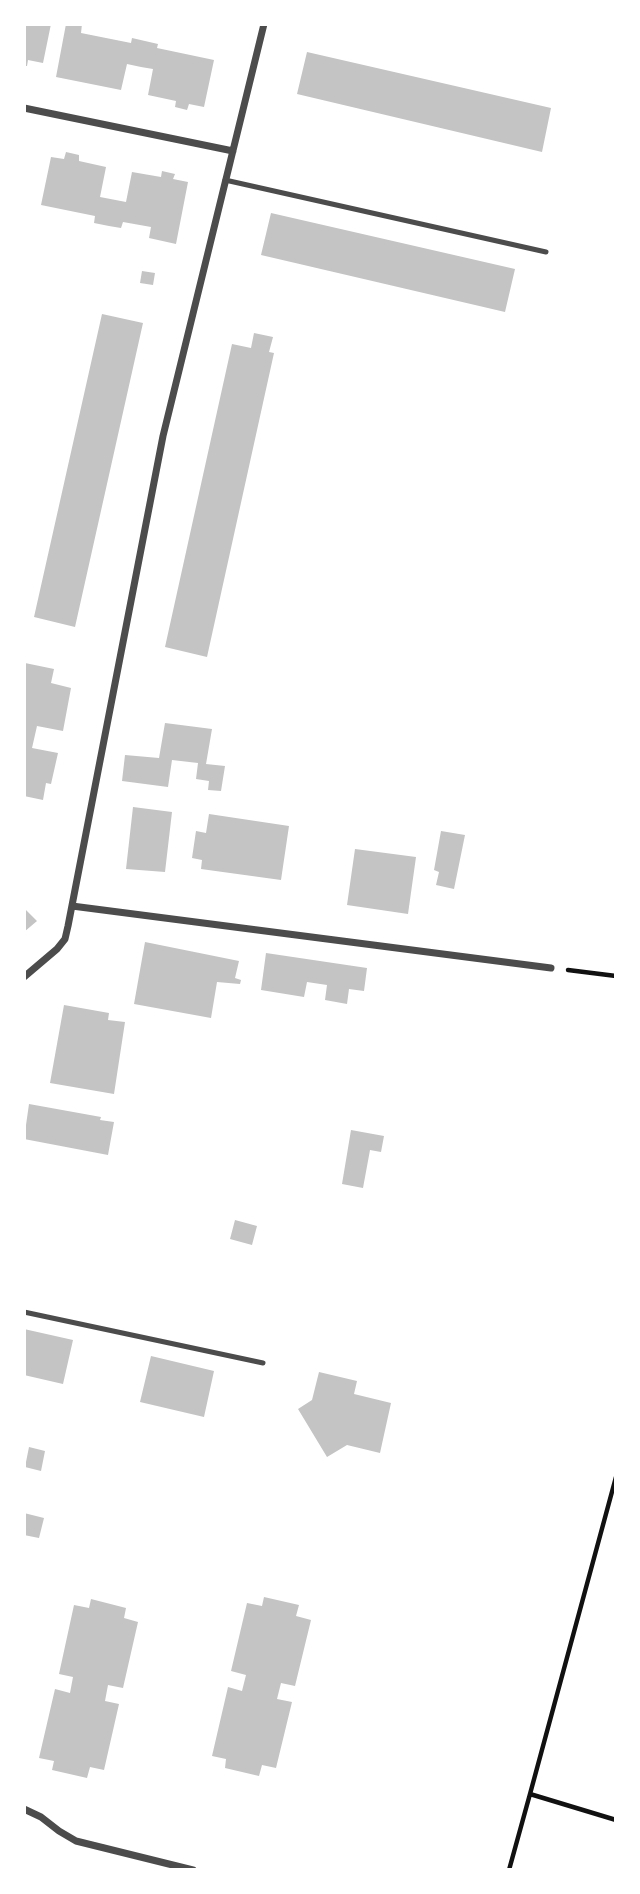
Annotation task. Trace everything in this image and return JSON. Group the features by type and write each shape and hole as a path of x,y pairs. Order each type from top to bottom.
{"street":[{"path":"24,977 65,939 163,436 264,24"},
{"path":"24,108 233,150"},
{"path":"72,906 551,968"},
{"path":"24,1809 41,1816 59,1832 76,1841 193,1870"}],"lane":[{"path":"225,180 546,253"},
{"path":"24,1312 263,1363"}],"path":[{"path":"551,968 615,976"},
{"path":"509,1870 615,1477"},
{"path":"530,1794 615,1820"}],"building":[{"path":"24,24 51,24 43,63 28,60 27,66 24,66"},
{"path":"66,24 82,24 81,33 131,43 132,38 158,44 157,48 214,60 204,107 189,104 187,110 175,107 176,101 148,95 153,69 127,64 121,90 56,77"},
{"path":"307,52 551,108 542,152 297,94"},
{"path":"66,152 79,155 79,161 106,167 100,197 126,202 132,172 161,177 162,171 175,174 173,179 188,182 176,244 149,238 151,227 123,222 121,228 94,223 95,216 41,205 51,157 64,159"},
{"path":"271,213 515,269 505,312 261,255"},
{"path":"142,271 155,273 153,285 140,283"},
{"path":"102,314 143,323 75,627 34,617"},
{"path":"254,333 273,337 269,352 274,353 207,657 165,647 232,344 251,348"},
{"path":"25,663 54,669 51,683 71,688 63,731 37,726 32,748 58,753 51,784 46,783 43,800 24,796"},
{"path":"165,723 212,729 206,764 225,766 221,791 208,790 209,781 196,779 198,763 172,760 168,787 122,781 125,755 159,758"},
{"path":"133,807 172,812 165,872 126,869"},
{"path":"209,814 289,826 281,880 201,869 202,860 192,858 196,831 206,833"},
{"path":"441,831 465,835 454,889 436,885 439,872 434,870"},
{"path":"355,849 416,857 408,914 347,905"},
{"path":"24,908 37,921 24,932"},
{"path":"145,942 239,961 235,978 241,980 240,984 217,982 211,1018 134,1004"},
{"path":"266,953 367,968 364,991 349,989 347,1004 325,1000 327,985 307,982 304,997 261,990"},
{"path":"64,1005 109,1013 108,1020 125,1022 114,1094 50,1083"},
{"path":"29,1104 101,1117 100,1120 114,1122 108,1155 24,1139"},
{"path":"351,1130 384,1136 381,1152 370,1150 363,1188 342,1184"},
{"path":"235,1220 257,1226 252,1245 230,1239"},
{"path":"24,1329 73,1340 63,1384 24,1375"},
{"path":"151,1356 214,1371 204,1417 140,1402"},
{"path":"319,1372 357,1381 354,1394 391,1403 380,1453 347,1445 327,1457 298,1409 312,1400"},
{"path":"29,1447 45,1451 41,1471 25,1467"},
{"path":"24,1513 44,1518 39,1538 24,1535"},
{"path":"264,1597 299,1605 296,1616 311,1620 295,1686 281,1683 277,1699 292,1702 276,1768 262,1765 259,1776 225,1768 226,1759 212,1756 228,1687 242,1691 246,1675 231,1671 247,1603 262,1606"},
{"path":"91,1599 126,1608 124,1618 138,1622 123,1688 108,1685 105,1701 119,1704 104,1770 90,1767 87,1778 52,1770 54,1761 39,1758 55,1689 70,1693 73,1677 59,1674 74,1605 89,1608"}]}
